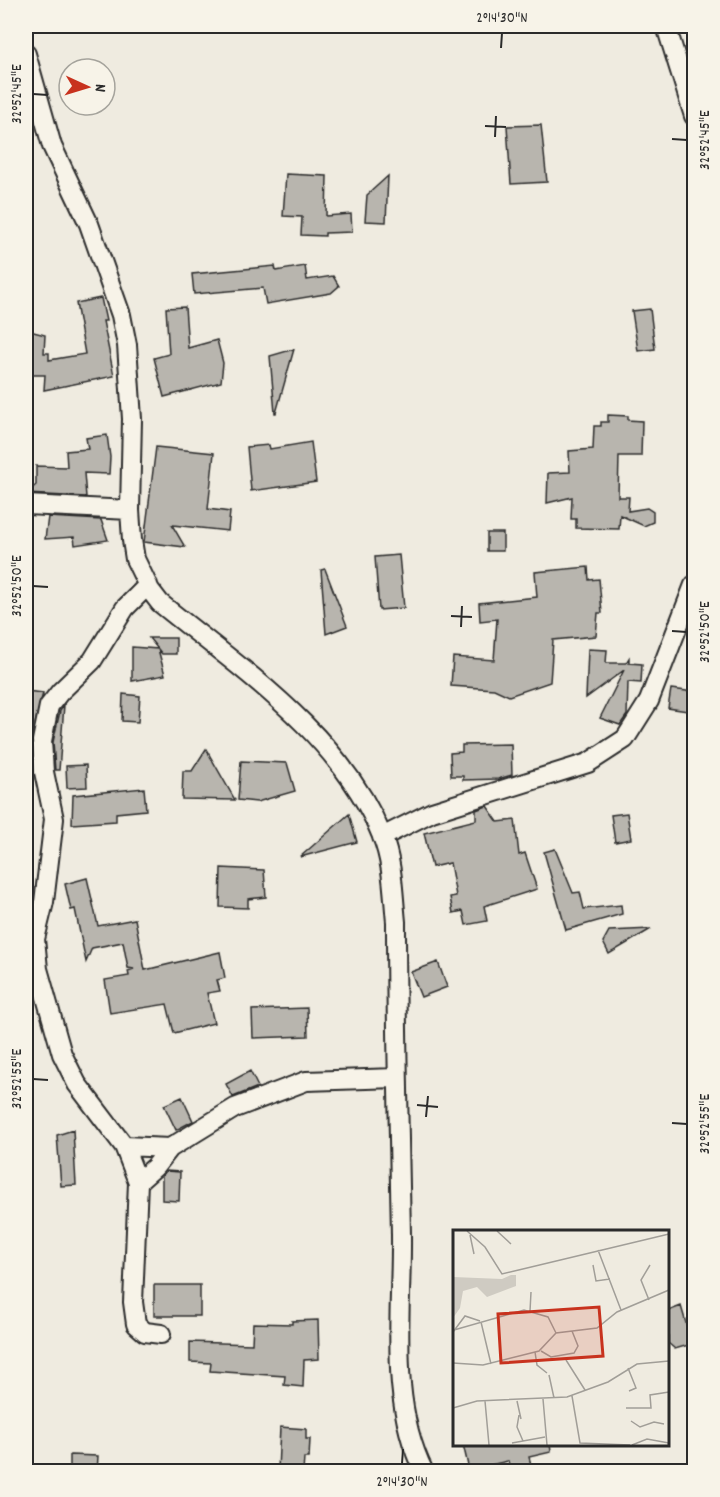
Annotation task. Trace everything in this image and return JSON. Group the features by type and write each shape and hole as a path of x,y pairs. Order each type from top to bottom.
{"street":[{"path":"666,26 694,116"},
{"path":"26,54 52,146 89,224 122,315 128,345 132,419 130,510 135,559 160,603 292,713 324,746 355,788 382,837 391,871 396,922 396,1078 402,1292 400,1376 404,1414 411,1445 424,1472"},
{"path":"26,505 130,510"},
{"path":"148,585 125,608 92,661 49,706 42,741 44,772 54,819 44,902 30,940 62,1054 77,1084 124,1146 138,1182 134,1302 136,1324 145,1332 161,1334"},
{"path":"382,837 432,812 588,763 626,739 649,700 694,585"},
{"path":"138,1182 155,1167 170,1148 235,1108 306,1082 396,1078"},
{"path":"124,1146 170,1148"}],"building":[{"path":"541,125 547,182 511,184 507,126"},
{"path":"286,174 327,176 326,216 351,214 352,232 325,233 325,236 301,235 302,217 283,216"},
{"path":"388,176 386,222 365,221 367,195"},
{"path":"275,266 276,271 305,266 307,280 333,276 339,286 331,293 266,304 263,288 194,294 192,274"},
{"path":"101,298 106,321 103,321 114,376 44,390 45,375 26,375 26,330 45,335 44,353 49,353 49,360 85,354 76,303"},
{"path":"185,307 188,348 217,340 223,363 221,382 164,397 154,358 169,354 166,308"},
{"path":"650,309 655,349 638,351 632,311"},
{"path":"294,349 276,413 275,413 270,356"},
{"path":"608,415 628,416 628,420 642,421 641,456 619,456 618,497 629,497 628,511 647,508 653,512 653,522 644,526 620,515 619,529 576,528 576,519 571,519 572,497 547,503 548,473 570,472 569,451 593,449 594,426 601,426 601,422 608,422"},
{"path":"107,435 110,457 109,474 84,473 86,497 26,494 36,485 36,466 67,467 66,451 88,449 86,438"},
{"path":"311,442 316,482 251,491 247,447 269,445 270,449"},
{"path":"156,447 214,453 208,509 230,512 228,531 172,525 185,547 144,542"},
{"path":"48,517 101,520 108,540 75,545 74,537 45,539"},
{"path":"487,533 503,533 503,551 487,551"},
{"path":"399,555 404,608 379,610 375,557"},
{"path":"588,567 589,580 599,579 602,613 598,613 596,636 553,640 550,682 509,696 494,689 451,686 453,657 494,660 497,619 480,621 479,603 537,597 535,572"},
{"path":"325,569 347,626 326,634 321,570"},
{"path":"149,638 176,638 176,654 162,654"},
{"path":"132,647 158,649 165,675 132,681"},
{"path":"588,649 607,650 606,663 626,663 629,658 629,663 642,664 641,683 628,682 627,715 620,725 600,718 624,670 586,698"},
{"path":"671,689 694,692 694,712 668,708"},
{"path":"26,691 43,693 31,739 33,769 26,769"},
{"path":"123,694 140,696 138,722 122,721"},
{"path":"64,705 59,770 55,770 53,742 60,711"},
{"path":"511,744 512,775 498,779 463,780 463,776 451,776 450,753 462,752 462,745"},
{"path":"206,749 235,800 182,799 183,771 192,771"},
{"path":"241,761 287,763 295,791 257,802 238,800"},
{"path":"86,765 87,787 67,788 66,766"},
{"path":"144,788 146,810 116,813 116,821 72,824 73,795"},
{"path":"487,806 498,822 515,820 519,855 525,853 537,889 484,906 487,921 466,925 463,911 453,913 450,897 456,896 450,863 432,867 424,833 476,820 476,810"},
{"path":"627,813 631,839 615,842 611,815"},
{"path":"349,814 357,842 300,857"},
{"path":"555,849 573,893 580,892 584,909 621,905 622,914 566,930 544,852"},
{"path":"221,868 264,870 266,897 248,899 248,908 220,907"},
{"path":"87,878 98,926 135,919 145,970 220,952 225,978 217,980 220,991 207,993 214,1023 174,1033 167,1004 110,1013 105,980 129,976 128,971 134,969 128,968 123,942 92,948 86,962 75,909 71,910 65,884"},
{"path":"651,929 609,954 603,942 609,931"},
{"path":"438,962 447,987 421,997 411,972"},
{"path":"307,1008 308,1036 253,1038 252,1010"},
{"path":"250,1071 258,1087 233,1097 226,1084"},
{"path":"182,1097 193,1121 176,1130 164,1105"},
{"path":"73,1130 76,1185 61,1186 57,1135"},
{"path":"166,1171 180,1172 179,1201 162,1200 162,1176"},
{"path":"154,1285 200,1285 200,1316 154,1316"},
{"path":"681,1306 692,1344 675,1349 669,1344 669,1311"},
{"path":"318,1320 319,1359 304,1360 303,1387 284,1385 285,1376 210,1371 211,1363 190,1362 190,1342 252,1344 253,1323 292,1324 292,1321"},
{"path":"280,1427 306,1429 306,1439 310,1439 309,1458 304,1458 303,1471 278,1470"},
{"path":"463,1446 550,1446 551,1452 529,1457 533,1472 511,1472 508,1461 469,1470"},
{"path":"70,1455 98,1456 97,1472 70,1472"}]}
